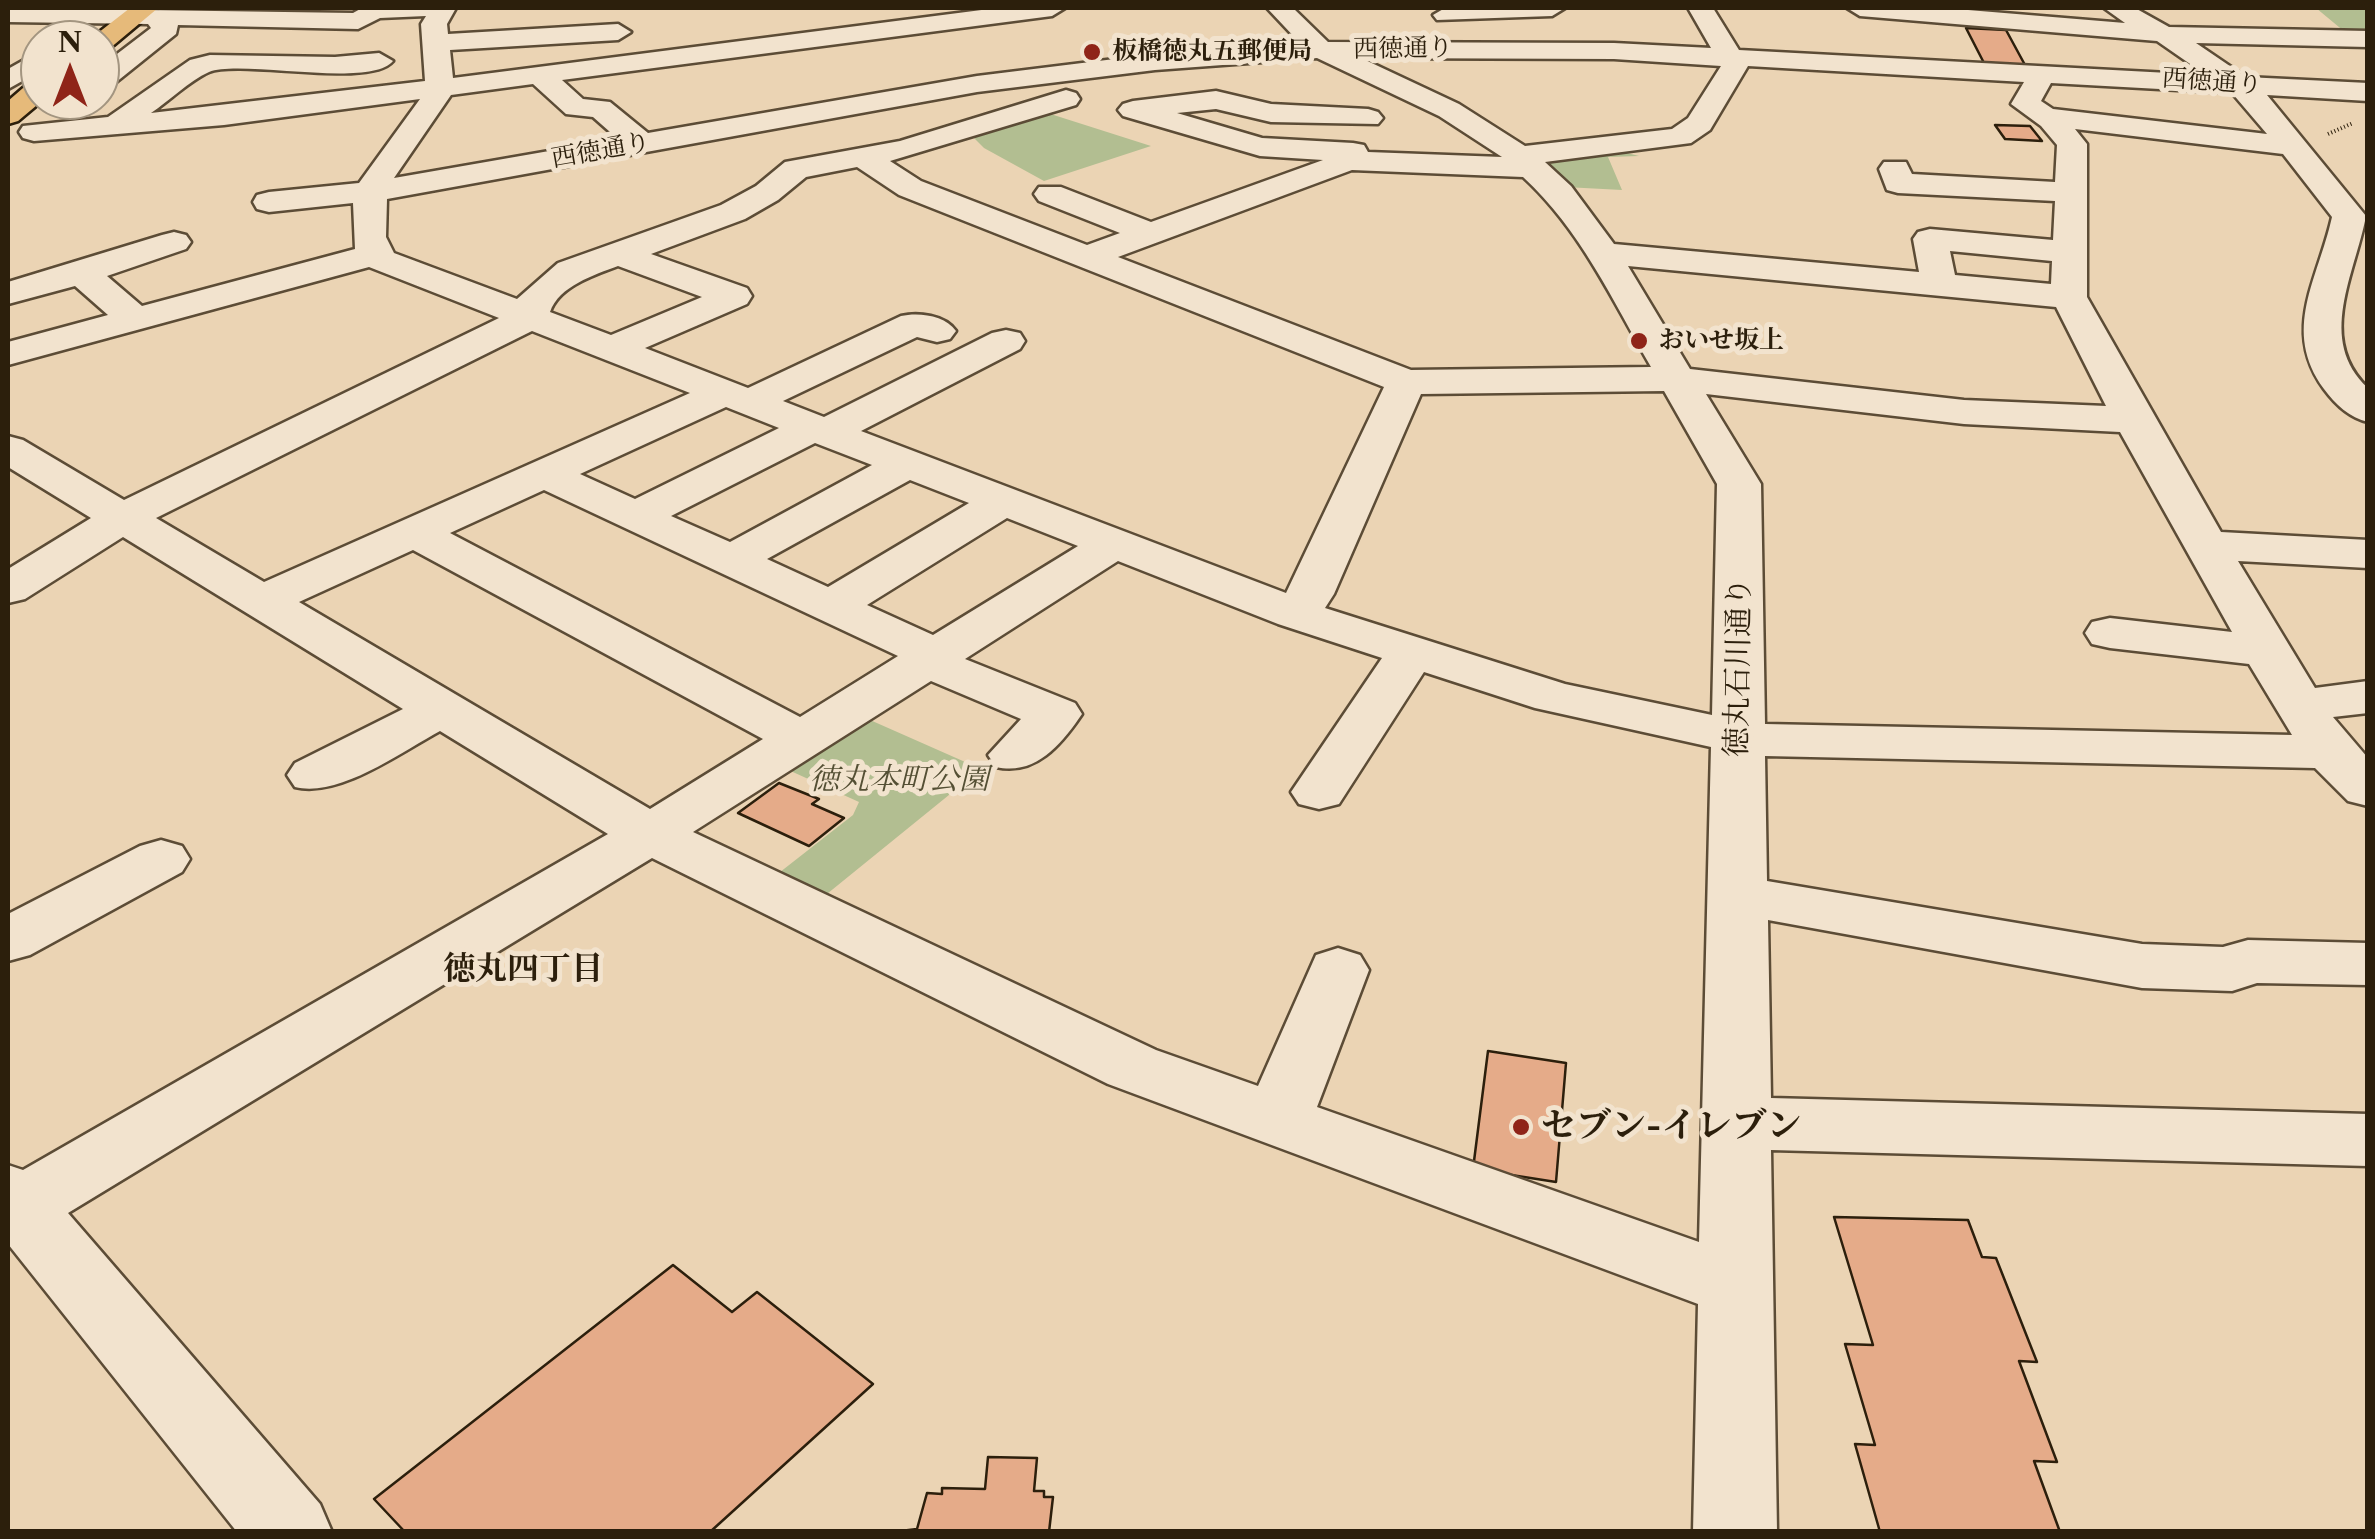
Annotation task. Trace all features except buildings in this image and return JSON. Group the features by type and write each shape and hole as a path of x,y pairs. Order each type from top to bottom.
{"street":[{"path":"139,18 222,8"},
{"path":"8,14 358,21 374,11 444,8"},
{"path":"444,8 434,24 440,90 378,175 370,192 370,247 375,254 529,318 1295,614 1552,698 1738,738 2330,752"},
{"path":"545,36 559,8"},
{"path":"34,132 112,128 440,90 768,44 920,33 1010,11 1052,8"},
{"path":"1427,16 1552,8"},
{"path":"1010,11 1050,45 1090,68 1131,99 1133,110 1260,147 1351,157 1526,162 1641,144 1686,134 1699,124 1735,66 1701,8"},
{"path":"1860,8 2162,34 2368,39"},
{"path":"2116,8 2239,84 2358,219 2318,340 2328,374 2368,410"},
{"path":"120,65 167,28 139,18"},
{"path":"719,25 777,21 760,60 762,79 776,100 910,188 1406,382 1678,379 1964,412 2134,420"},
{"name":"西徳通り","path":"269,202 370,192 1090,68 1308,26 1544,48 2368,92"},
{"name":"徳丸石川通り","path":"1308,26 1377,98 1462,118 1526,162 1576,212 1738,484 1735,1532"},
{"path":"112,128 200,66 210,63 335,65 545,36 642,30"},
{"path":"2044,73 2025,104 2048,117 2072,144 2069,297 2134,420 2298,706 2330,752 2368,789"},
{"path":"540,76 576,108 600,108 642,144"},
{"path":"8,590 124,517 529,318 535,300 570,271 732,212 767,193 796,169 905,150 1059,100 1216,100 1271,113 1377,98"},
{"path":"1086,257 1351,157 1377,98"},
{"path":"2048,117 2294,146"},
{"path":"8,152 50,120"},
{"path":"1895,169 1898,182 2068,224"},
{"path":"1050,194 1150,233"},
{"path":"1920,217 2068,224"},
{"path":"1938,285 1930,239 2068,224"},
{"path":"8,293 174,242"},
{"path":"611,349 734,296 616,253"},
{"path":"8,354 375,254"},
{"path":"1603,254 2069,297"},
{"path":"82,273 134,318"},
{"path":"262,600 544,474 914,324 936,331"},
{"path":"636,516 1006,341"},
{"path":"1295,614 1310,594 1406,382"},
{"path":"8,450 650,834 1132,1066 1735,1286"},
{"path":"732,560 908,463"},
{"path":"544,474 1056,714 1015,755"},
{"path":"831,606 1004,501"},
{"path":"414,532 802,739"},
{"path":"290,1532 11,1204 650,834 1115,543"},
{"path":"2208,545 2368,554"},
{"path":"2110,633 2265,651"},
{"path":"1320,792 1411,652"},
{"path":"2298,706 2368,696"},
{"path":"315,774 442,710"},
{"path":"8,940 161,859"},
{"path":"1737,895 2142,966 2232,968 2248,961 2368,964"},
{"path":"1278,1121 1338,970"},
{"path":"1737,1123 2368,1140"}],"green space":[{"path":"2316,8 2367,8 2367,37 2351,37"},
{"path":"1038,110 1151,146 1044,181 984,148 968,132"},
{"path":"1623,152 1639,156 1608,157 1622,190 1565,187 1535,159"},
{"name":"徳丸本町公園","path":"861,716 981,769 822,898 775,876 853,815 859,802 784,768"}],"place":[{"name":"板橋徳丸五郵便局","path":"1092,52"},
{"name":"おいせ坂上","path":"1639,341"},
{"name":"セブン-イレブン","path":"1521,1127"}],"district":[{"name":"徳丸四丁目","path":"523,970"}]}
